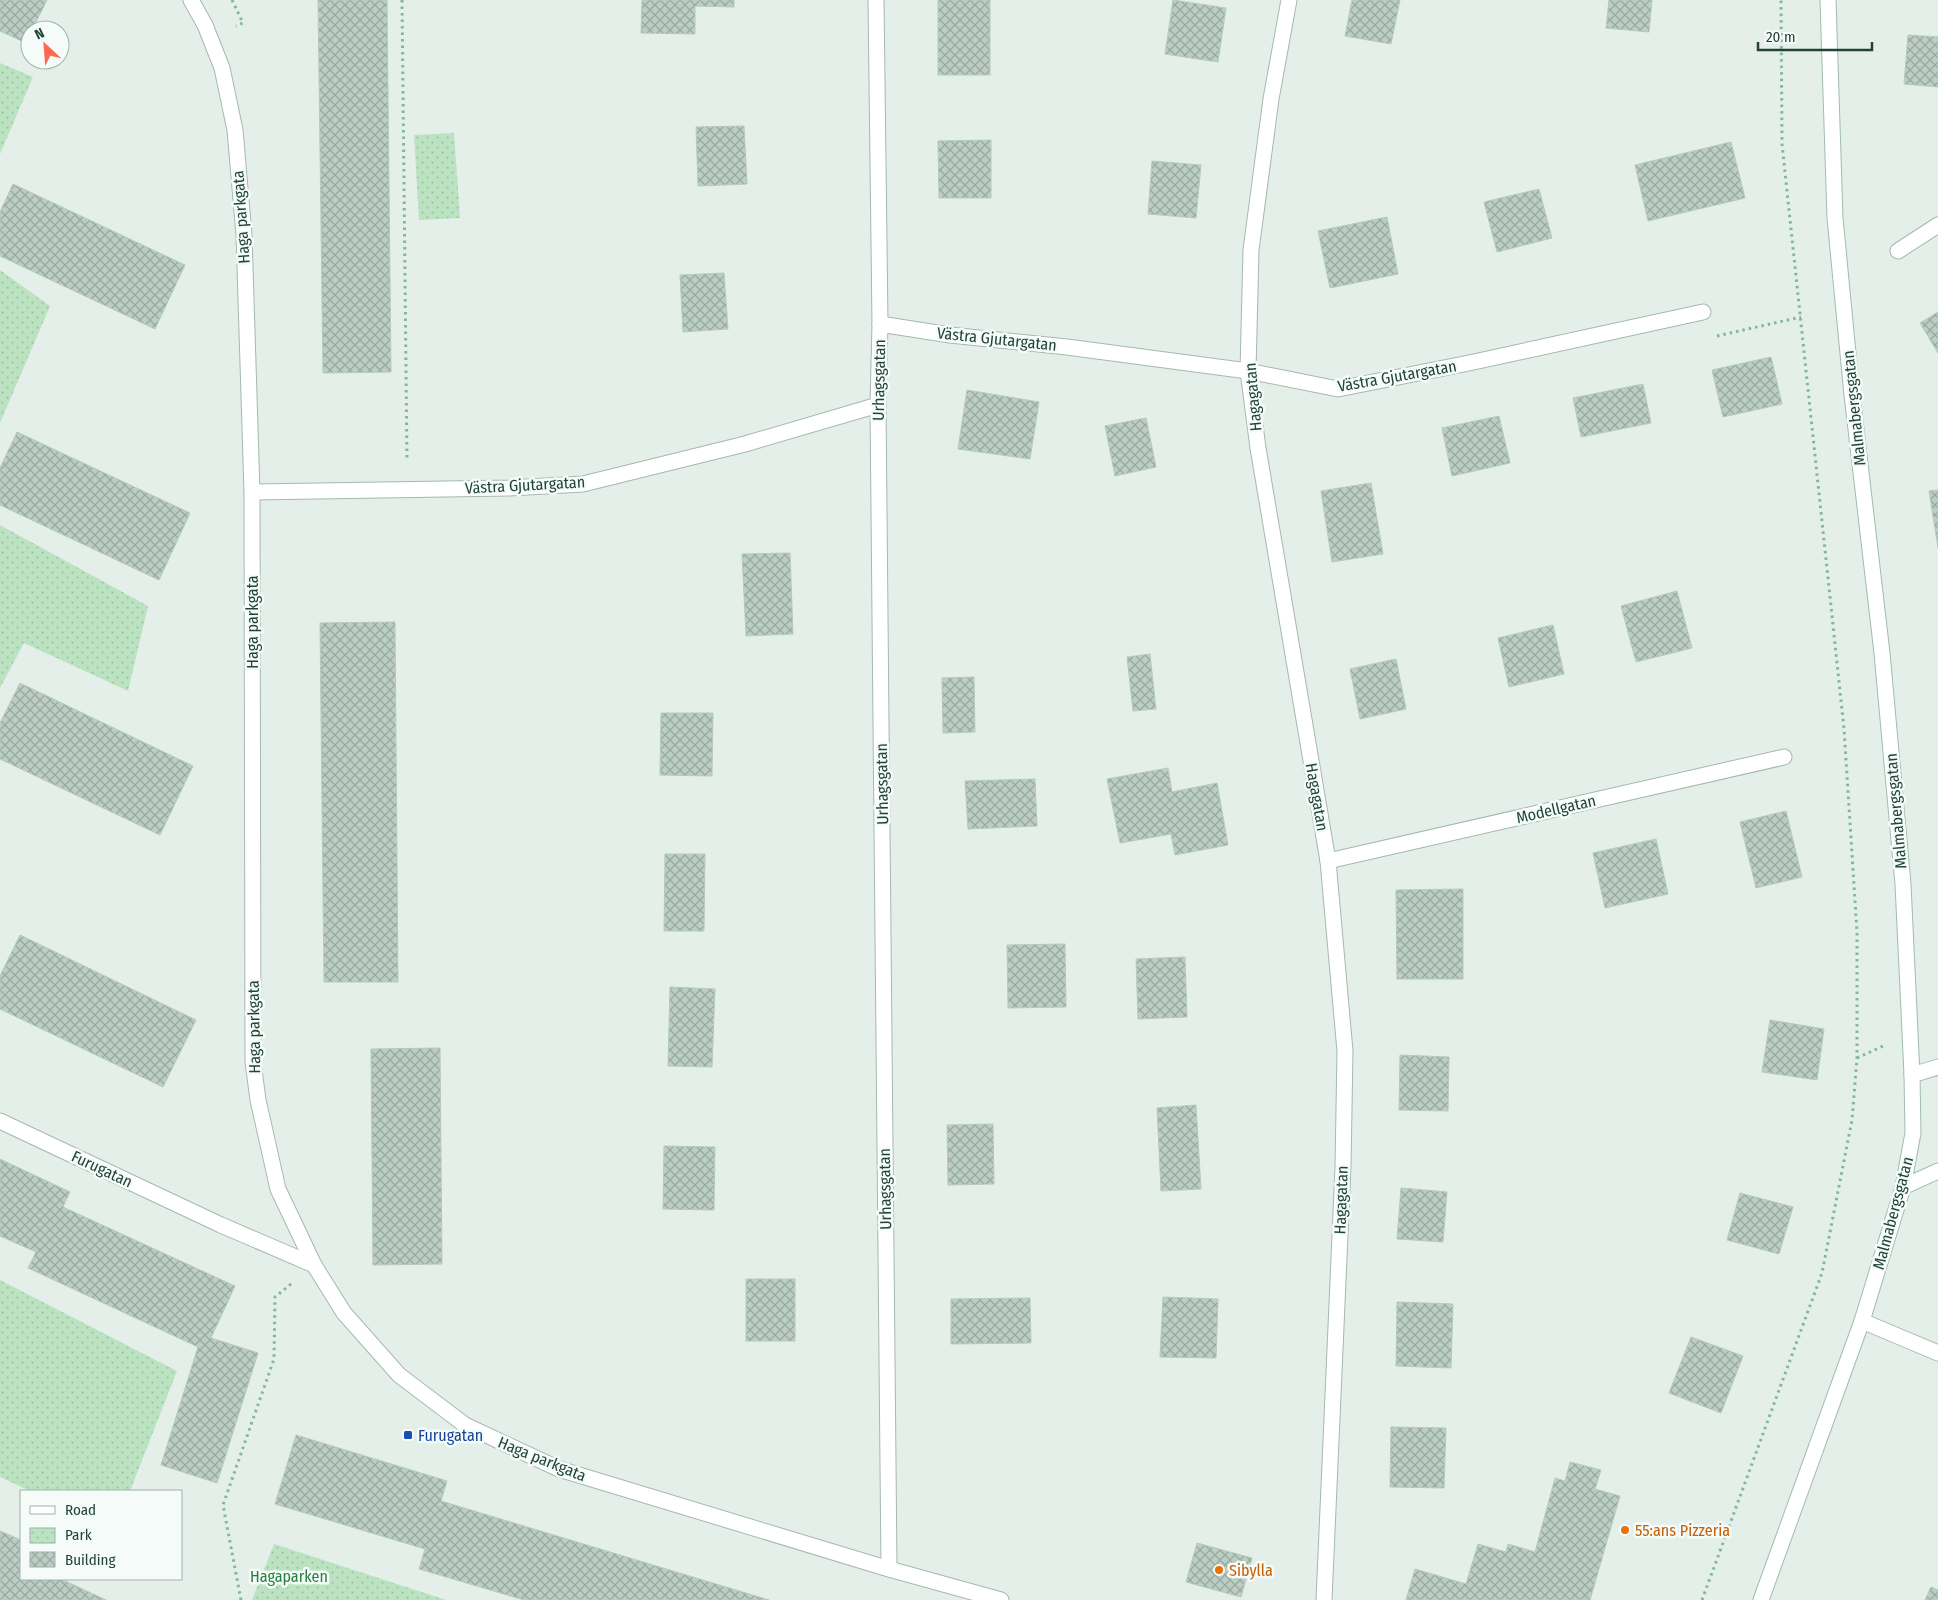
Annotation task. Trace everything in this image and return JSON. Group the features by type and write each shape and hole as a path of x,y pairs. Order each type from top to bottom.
{"street":[{"name":"Haga parkgata","path":"191,0 205,25 222,68 235,130 244,235 252,492 253,1062 258,1100 278,1189 314,1265 344,1313 399,1375 465,1425 559,1469 888,1569 1001,1600"},
{"name":"Urhagsgatan","path":"876,0 880,324 878,405 888,1569"},
{"name":"Hagagatan","path":"1289,0 1271,99 1251,250 1248,371 1258,448 1328,861 1345,1051 1343,1167 1324,1600"},
{"name":"Malmabergsgatan","path":"1762,1600 1862,1321 1903,1187 1913,1133 1903,884 1887,711 1852,396 1835,218 1828,0"},
{"path":"1898,251 1938,225"},
{"name":"Västra Gjutargatan","path":"880,324 950,335 1067,347 1248,371 1338,389 1469,363 1703,312"},
{"name":"Västra Gjutargatan","path":"252,492 509,488 583,484 745,444 878,405"},
{"name":"Modellgatan","path":"1328,861 1784,757"},
{"path":"1912,1075 1938,1068"},
{"name":"Furugatan","path":"0,1121 221,1225 314,1265"},
{"path":"1903,1187 1938,1171"},
{"path":"1862,1321 1938,1353"}],"path":[{"path":"402,0 408,489"},
{"path":"1702,1600 1822,1273 1852,1120 1857,1058 1857,932 1844,738 1782,144 1781,0"},
{"path":"1703,312 1708,338 1801,317"},
{"path":"240,1600 223,1505 274,1359 275,1297 314,1265"}],"green space":[{"path":"0,63 33,77 0,154"},
{"path":"454,133 460,218 419,220 414,135"},
{"path":"0,270 50,306 0,423"},
{"path":"0,525 148,606 128,691 24,643 0,688"},
{"path":"0,1280 177,1371 130,1490 28,1490 0,1477"},
{"name":"Hagaparken","path":"274,1544 446,1600 252,1600"}],"building":[{"path":"0,0 47,0 37,20 20,20 20,40 0,31"},
{"path":"318,0 387,0 391,372 323,373"},
{"path":"642,0 734,0 734,7 695,6 695,34 641,33"},
{"path":"938,0 990,0 990,75 938,75"},
{"path":"1173,0 1226,8 1218,62 1165,54"},
{"path":"1352,0 1400,0 1391,44 1345,36"},
{"path":"1609,0 1652,0 1649,32 1606,28"},
{"path":"1908,35 1938,37 1938,87 1904,84"},
{"path":"744,126 747,184 698,186 696,127"},
{"path":"991,140 991,198 939,198 938,141"},
{"path":"1731,142 1745,198 1648,221 1635,165"},
{"path":"1152,161 1201,165 1196,218 1148,214"},
{"path":"13,184 185,265 155,329 0,256 0,212"},
{"path":"1539,189 1552,238 1497,252 1484,202"},
{"path":"1387,217 1398,274 1330,288 1318,231"},
{"path":"724,273 728,329 683,332 680,275"},
{"path":"1938,312 1938,353 1920,323"},
{"path":"1771,357 1782,404 1723,417 1712,370"},
{"path":"1643,384 1651,423 1581,437 1573,398"},
{"path":"967,390 1039,402 1030,459 958,449"},
{"path":"1499,416 1510,463 1452,476 1442,428"},
{"path":"1146,418 1156,467 1115,476 1105,426"},
{"path":"17,432 190,513 159,580 0,505 0,468"},
{"path":"1371,483 1383,554 1332,562 1321,491"},
{"path":"1938,490 1938,548 1929,491"},
{"path":"790,553 793,634 746,636 742,554"},
{"path":"1677,591 1692,648 1636,662 1621,606"},
{"path":"395,622 398,982 324,982 320,623"},
{"path":"1553,625 1564,674 1509,687 1498,638"},
{"path":"1150,654 1156,709 1133,711 1127,657"},
{"path":"1396,659 1406,709 1360,719 1350,669"},
{"path":"974,677 975,732 943,733 942,678"},
{"path":"20,683 193,766 160,835 0,759 0,723"},
{"path":"661,713 713,713 712,776 660,775"},
{"path":"1168,768 1172,792 1217,783 1228,845 1175,855 1171,834 1120,843 1107,779"},
{"path":"1035,779 1037,826 968,829 965,781"},
{"path":"1786,811 1802,877 1756,888 1740,822"},
{"path":"1656,839 1668,894 1605,908 1593,853"},
{"path":"665,854 705,854 704,931 664,931"},
{"path":"1463,889 1463,979 1397,979 1396,890"},
{"path":"20,935 196,1020 163,1087 0,1009 0,976"},
{"path":"1065,944 1066,1007 1008,1008 1007,945"},
{"path":"1185,957 1187,1017 1138,1019 1136,959"},
{"path":"670,987 715,989 712,1067 668,1066"},
{"path":"1770,1020 1824,1029 1817,1080 1762,1072"},
{"path":"440,1048 442,1264 373,1265 371,1049"},
{"path":"1400,1055 1449,1057 1448,1111 1399,1110"},
{"path":"1196,1105 1201,1189 1161,1191 1157,1108"},
{"path":"993,1124 994,1184 948,1185 947,1125"},
{"path":"664,1146 715,1147 714,1210 663,1209"},
{"path":"0,1159 70,1192 63,1207 235,1286 211,1338 258,1353 217,1483 161,1465 198,1347 28,1268 36,1252 0,1236"},
{"path":"1401,1188 1447,1192 1443,1242 1397,1239"},
{"path":"1740,1193 1793,1207 1779,1254 1727,1240"},
{"path":"746,1279 795,1279 795,1341 746,1341"},
{"path":"1163,1297 1218,1299 1216,1358 1160,1357"},
{"path":"1030,1298 1031,1343 951,1344 951,1299"},
{"path":"1397,1302 1453,1304 1451,1368 1396,1366"},
{"path":"1691,1337 1743,1356 1721,1413 1669,1393"},
{"path":"1391,1427 1446,1428 1444,1488 1390,1487"},
{"path":"296,1435 447,1481 441,1501 769,1600 524,1600 419,1569 425,1549 275,1504"},
{"path":"1570,1462 1601,1470 1595,1489 1620,1496 1590,1600 1406,1600 1415,1569 1466,1584 1478,1544 1506,1552 1508,1544 1535,1552 1555,1478 1565,1481"},
{"path":"0,1531 20,1540 20,1580 63,1580 106,1600 0,1600"},
{"name":"Sibylla","path":"1197,1543 1252,1558 1241,1597 1186,1582"},
{"path":"1931,1587 1938,1590 1938,1600 1925,1600"}],"place":[{"name":"Furugatan","path":"408,1435"},
{"name":"55:ans Pizzeria","path":"1625,1530"},
{"name":"Sibylla","path":"1219,1570"}]}
